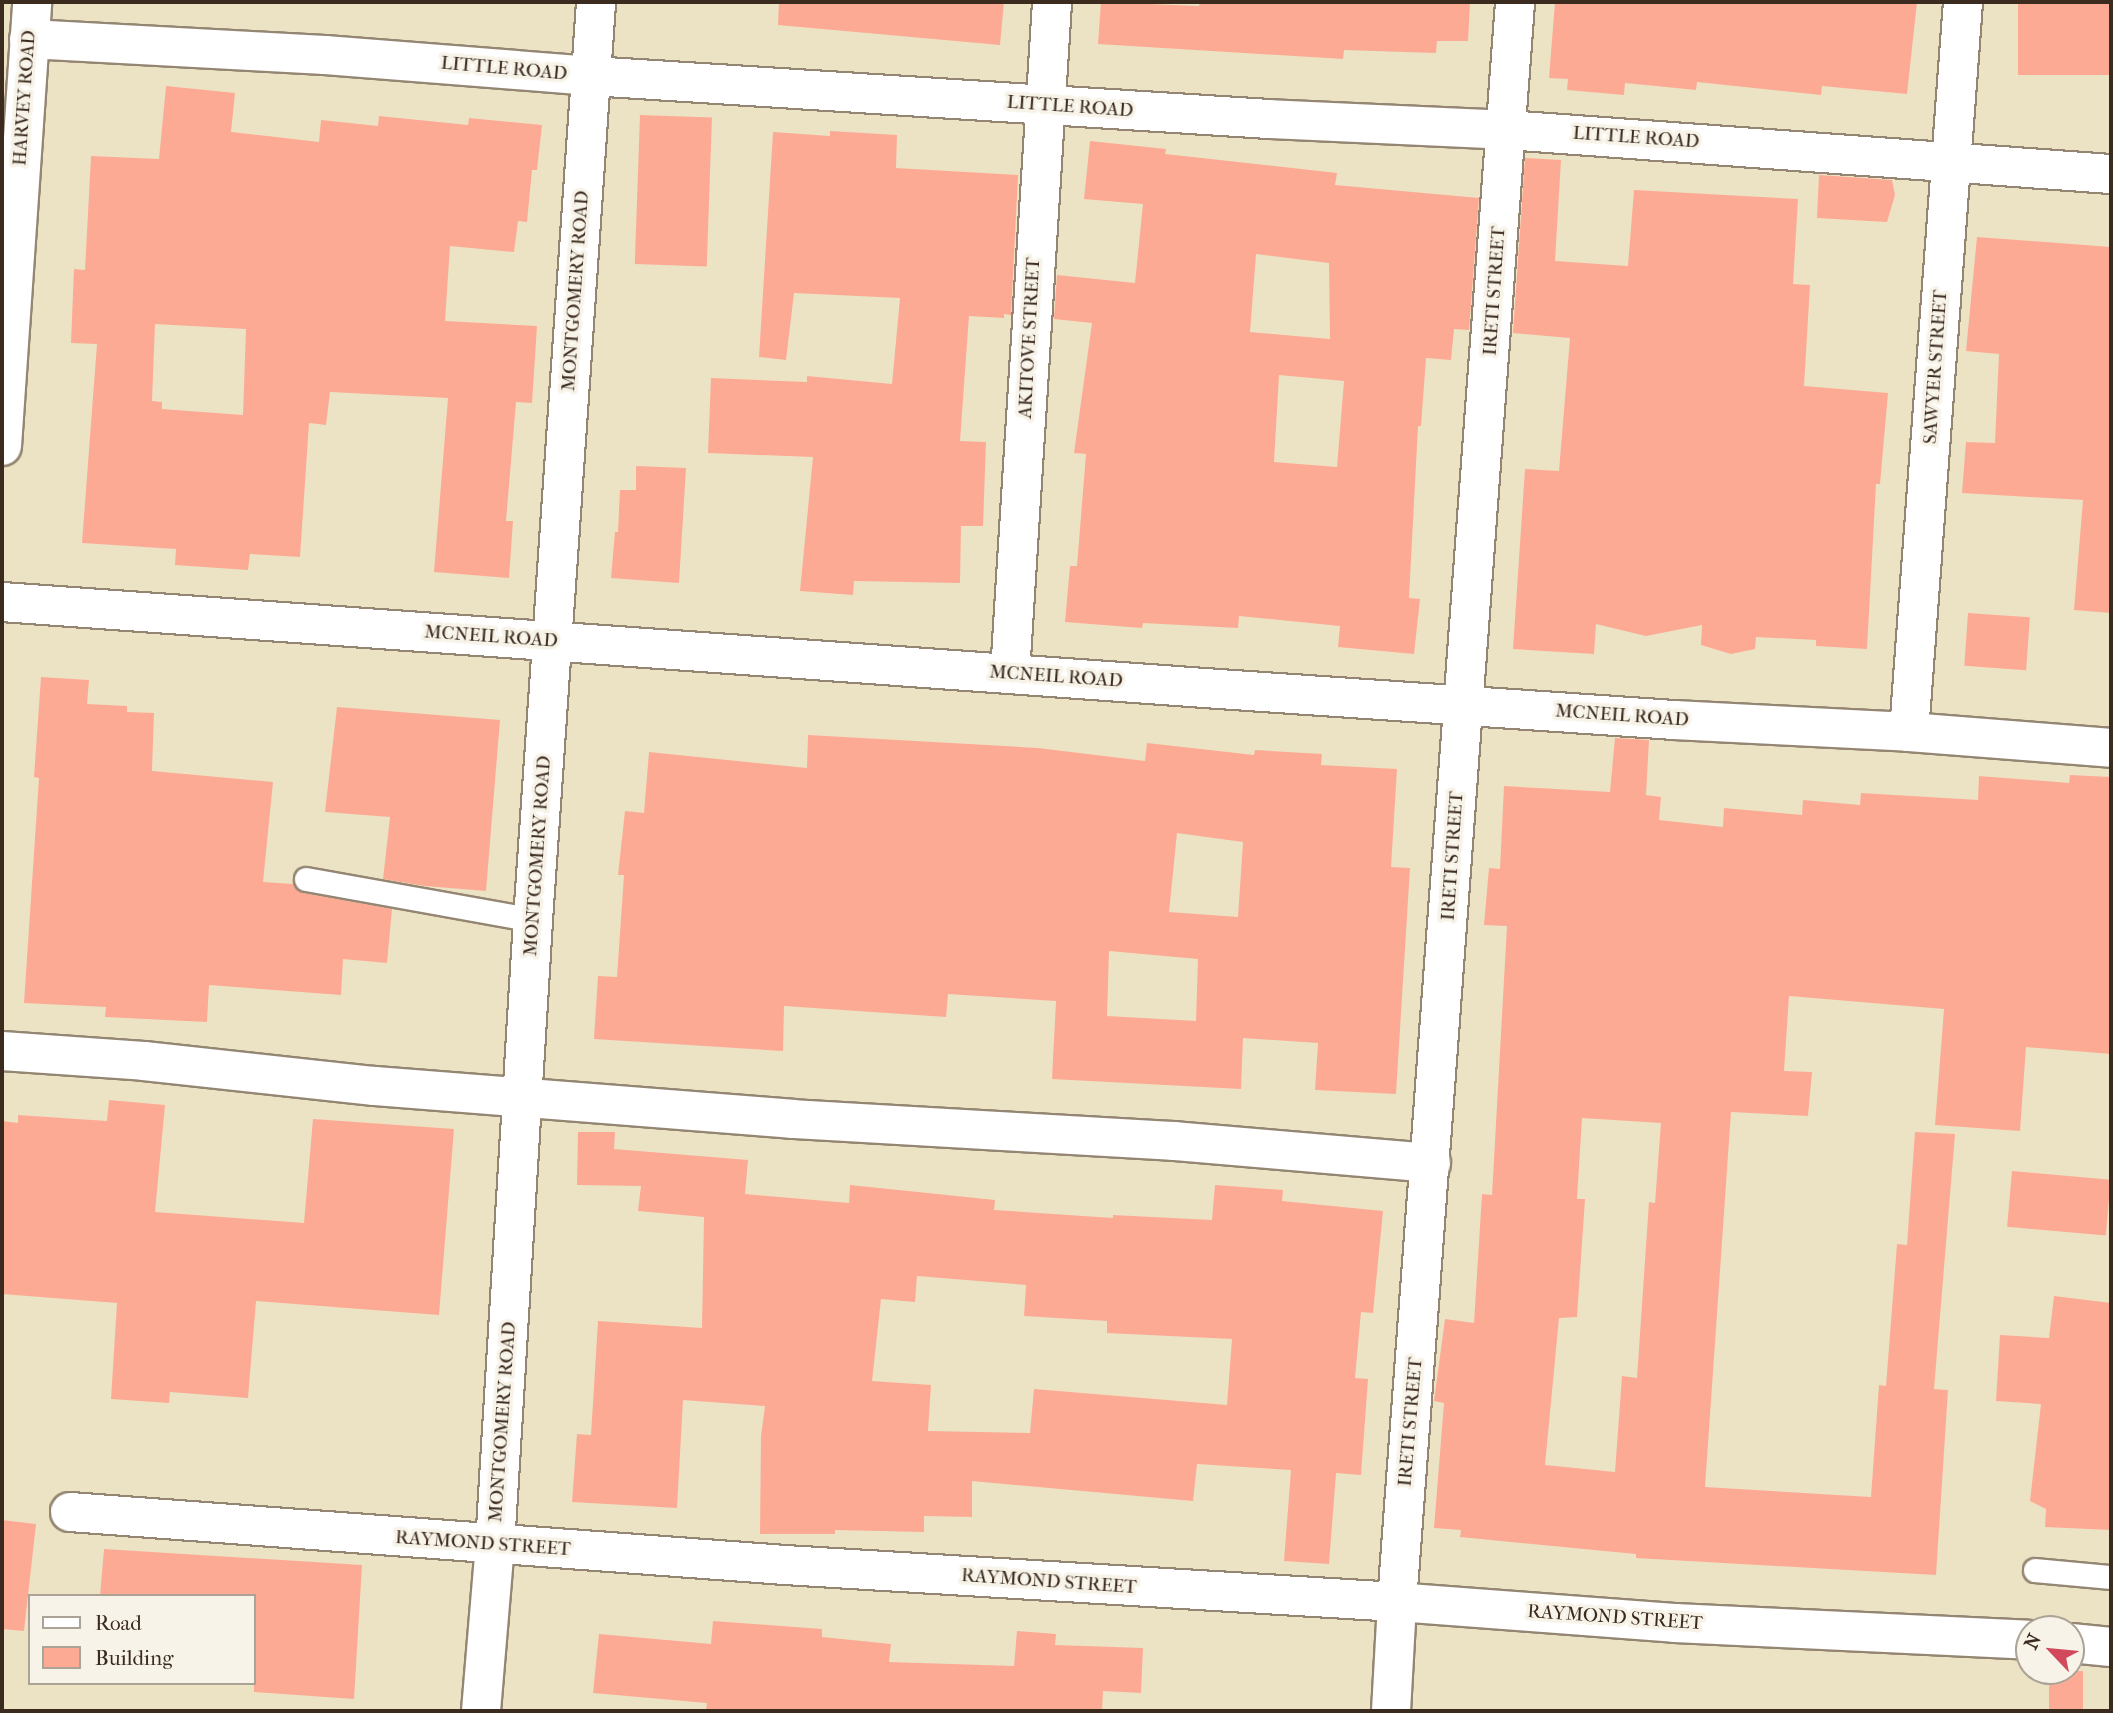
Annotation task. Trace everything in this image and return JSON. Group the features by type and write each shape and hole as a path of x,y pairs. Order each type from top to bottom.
{"street":[{"name":"HARVEY ROAD","path":"2,446 32,2"},
{"name":"MONTGOMERY ROAD","path":"481,1711 495,1545 533,920 596,2"},
{"name":"AKITOVE STREET","path":"1010,674 1052,2"},
{"name":"IRETI STREET","path":"1391,1711 1396,1602 1431,1163 1515,2"},
{"name":"SAWYER STREET","path":"1909,732 1962,2"},
{"name":"LITTLE ROAD","path":"29,39 325,55 591,76 1268,120 1507,130 2111,174"},
{"name":"MCNEIL ROAD","path":"2,602 1463,706 1909,732 2111,748"},
{"path":"2,1051 792,1119 1174,1141 1431,1163"},
{"name":"RAYMOND STREET","path":"70,1512 495,1545 1396,1602 1675,1623 2015,1639"},
{"path":"2085,1644 2111,1647"}],"lane":[{"path":"306,879 533,920"},
{"path":"2035,1570 2111,1577"}],"building":[{"path":"779,2 1004,2 1000,45 778,25"},
{"path":"1101,2 1199,6 1200,2 1470,2 1468,41 1437,41 1436,53 1344,50 1343,59 1098,44"},
{"path":"1555,2 1917,2 1907,94 1822,86 1821,95 1697,82 1696,90 1625,83 1624,95 1567,90 1568,79 1549,78"},
{"path":"2018,2 2111,2 2111,75 2018,75"},
{"path":"166,86 235,93 231,132 319,142 321,120 378,126 379,116 468,125 469,118 542,125 537,170 532,170 527,222 518,221 514,252 450,246 445,321 537,326 532,403 516,402 506,521 513,521 509,578 434,572 448,398 330,392 326,425 309,423 300,557 250,554 248,570 175,565 176,549 82,543 97,344 71,343 74,269 85,270 91,156 159,159","holes":["155,324 246,329 243,415 162,409 162,402 152,401"]},
{"path":"640,115 712,118 707,266 635,264"},
{"path":"830,131 897,135 896,168 1018,175 1011,315 1004,314 1004,318 969,316 960,441 986,442 983,526 961,526 960,583 854,581 853,595 800,591 813,457 708,453 711,378 807,382 807,376 892,384 900,298 794,293 786,360 759,357 773,132 830,136"},
{"path":"1090,141 1166,149 1165,154 1337,173 1335,185 1479,198 1469,330 1454,329 1451,360 1426,358 1421,426 1418,426 1409,598 1420,599 1414,654 1338,647 1340,626 1239,616 1238,628 1143,623 1142,628 1065,622 1070,566 1077,566 1086,454 1074,453 1092,323 1054,319 1057,275 1135,283 1143,204 1084,199","holes":["1256,254 1329,263 1330,339 1250,332","1279,375 1344,381 1337,467 1274,462"]},
{"path":"1525,158 1561,160 1555,261 1628,266 1634,190 1798,199 1793,284 1810,285 1804,386 1888,393 1880,484 1876,484 1867,649 1816,646 1816,640 1756,637 1755,649 1731,654 1701,645 1702,625 1646,636 1596,624 1594,654 1513,649 1525,469 1559,471 1570,338 1513,333"},
{"path":"1819,175 1892,180 1895,195 1887,222 1817,218"},
{"path":"1977,237 2111,247 2111,613 2074,610 2083,500 1962,493 1966,442 1995,443 1999,354 1966,351"},
{"path":"636,466 686,468 679,583 611,578 615,532 618,532 620,490 636,490"},
{"path":"1968,613 2030,617 2026,670 1964,666"},
{"path":"41,677 89,680 87,704 127,706 127,712 154,713 152,771 273,782 263,882 293,884 304,893 392,909 387,963 343,959 341,995 209,985 207,1022 105,1017 106,1007 24,1003 39,778 34,777"},
{"path":"337,707 500,720 486,891 383,879 390,817 325,812"},
{"path":"808,735 1038,748 1145,761 1147,743 1254,755 1255,750 1322,754 1321,765 1397,769 1391,867 1410,868 1396,1094 1315,1090 1318,1043 1243,1038 1241,1089 1052,1079 1056,1001 948,994 946,1017 784,1006 783,1051 594,1039 598,976 617,977 624,875 618,875 625,811 644,813 649,752 807,768","holes":["1177,833 1243,842 1238,917 1169,912","1109,951 1198,959 1196,1021 1107,1016"]},
{"path":"1615,738 1649,740 1646,795 1661,797 1659,820 1723,827 1724,808 1802,815 1803,800 1860,805 1861,793 1978,800 1979,776 2069,783 2070,775 2111,777 2111,1054 2026,1047 2020,1131 1935,1125 1944,1009 1789,996 1784,1071 1812,1072 1808,1116 1731,1112 1705,1487 1871,1497 1879,1385 1886,1386 1897,1244 1907,1245 1915,1132 1955,1134 1934,1389 1948,1390 1936,1575 1636,1558 1636,1554 1460,1537 1461,1530 1434,1528 1444,1403 1434,1401 1445,1319 1474,1323 1482,1194 1492,1195 1507,926 1484,925 1489,868 1500,869 1504,786 1610,792","holes":["1582,1118 1661,1123 1655,1203 1649,1202 1637,1378 1622,1376 1615,1472 1545,1465 1559,1318 1577,1317 1585,1199 1577,1199"]},
{"path":"109,1100 165,1105 155,1212 304,1223 313,1119 454,1129 439,1315 256,1301 248,1398 170,1392 169,1403 111,1399 117,1303 2,1294 2,1121 18,1123 18,1115 107,1121"},
{"path":"578,1132 615,1132 614,1149 748,1160 745,1194 849,1203 850,1185 995,1200 994,1210 1113,1218 1113,1215 1212,1220 1215,1185 1283,1190 1282,1201 1383,1211 1373,1313 1361,1312 1355,1378 1368,1379 1361,1475 1336,1473 1329,1564 1284,1561 1291,1470 1197,1464 1193,1501 972,1481 972,1517 924,1516 924,1532 835,1530 835,1534 760,1534 761,1436 765,1406 683,1400 677,1508 572,1502 577,1434 591,1435 598,1321 702,1328 704,1217 638,1211 641,1186 577,1185","holes":["917,1276 1026,1285 1024,1316 1107,1321 1107,1333 1232,1339 1227,1405 1034,1389 1030,1433 928,1431 931,1385 872,1381 881,1299 915,1302"]},
{"path":"2012,1171 2111,1180 2106,1235 2007,1227"},
{"path":"2054,1296 2111,1303 2111,1530 2045,1527 2046,1509 2030,1501 2041,1404 1996,1401 2000,1335 2049,1338"},
{"path":"2,1520 36,1524 24,1631 2,1629"},
{"path":"104,1549 362,1565 354,1699 254,1692 256,1594 100,1594"},
{"path":"713,1621 822,1629 822,1637 891,1644 889,1662 1014,1666 1017,1631 1056,1634 1055,1645 1143,1648 1141,1693 1103,1691 1102,1711 706,1711 707,1703 593,1693 599,1634 711,1644"},
{"path":"2049,1685 2083,1685 2083,1711 2049,1711"}]}
